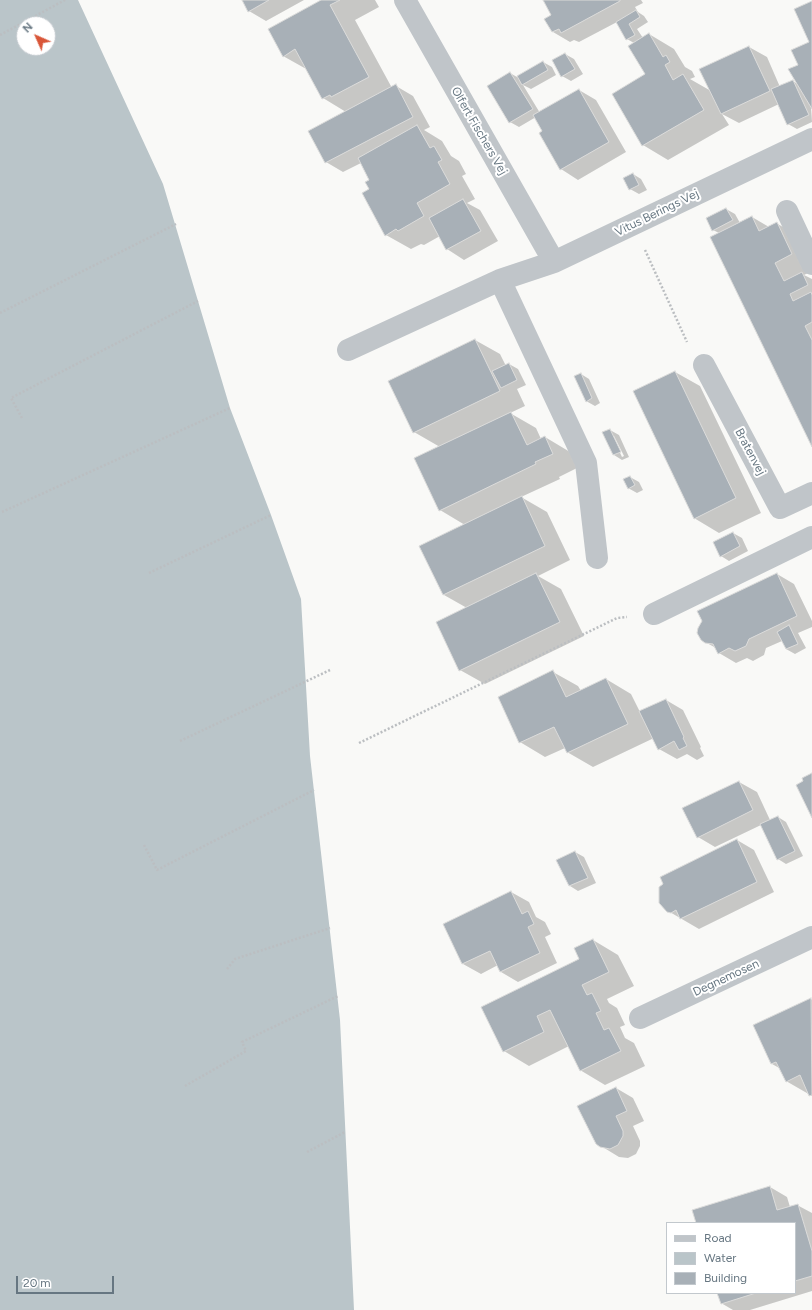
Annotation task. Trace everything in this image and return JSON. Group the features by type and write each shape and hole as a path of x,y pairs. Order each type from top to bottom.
{"street":[{"name":"Olfert Fischers Vej","path":"405,0 554,262"},
{"name":"Vitus Berings Vej","path":"348,350 500,280 554,262 812,139"},
{"path":"787,211 812,264"},
{"path":"500,280 586,463 597,558"},
{"name":"Bratenvej","path":"704,365 780,508 812,493"},
{"path":"654,614 812,537"},
{"name":"Degnemosen","path":"640,1018 812,937"}],"path":[{"path":"0,35 65,0"},
{"path":"0,313 176,224"},
{"path":"633,224 686,340 704,365"},
{"path":"22,418 11,398 198,301"},
{"path":"2,512 230,408"},
{"path":"149,572 272,515"},
{"path":"359,743 617,618 654,614"},
{"path":"180,741 330,670"},
{"path":"144,844 157,870 314,790"},
{"path":"228,969 235,959 330,928"},
{"path":"185,1086 246,1051 242,1042 338,996"},
{"path":"307,1152 345,1132"}],"water":[{"path":"0,0 78,0 163,184 230,408 301,599 310,756 340,1020 354,1310 0,1310"}],"building":[{"path":"242,0 269,0 248,12"},
{"path":"321,0 340,0 330,5 369,77 331,97 330,95 322,99 295,49 283,57 268,29"},
{"path":"543,0 620,1 561,33 559,29 552,32 544,19 551,15"},
{"path":"812,1 812,109 788,69 798,65 791,50 809,42 794,9"},
{"path":"636,10 640,17 629,24 635,35 626,40 616,22"},
{"path":"649,33 663,57 666,55 670,62 665,65 673,80 683,74 704,110 642,146 612,94 645,74 628,46"},
{"path":"749,46 770,91 721,114 699,69"},
{"path":"565,53 575,69 561,77 552,60"},
{"path":"543,61 548,70 522,85 517,76"},
{"path":"510,72 533,109 509,123 487,86"},
{"path":"793,80 809,115 787,125 771,89"},
{"path":"396,84 413,117 325,163 308,131"},
{"path":"579,89 609,142 560,170 539,133 542,131 533,115"},
{"path":"417,125 430,148 434,146 442,160 438,162 450,184 417,203 424,216 398,231 396,229 385,236 362,193 369,189 365,182 369,180 358,158"},
{"path":"633,173 639,185 629,190 623,178"},
{"path":"463,199 481,231 446,250 429,218"},
{"path":"726,208 733,220 712,231 706,218"},
{"path":"752,216 759,231 777,222 792,254 775,263 784,281 802,272 808,285 790,294 793,301 811,292 812,295 812,322 805,326 812,340 812,447 710,237"},
{"path":"475,339 500,391 413,433 388,381"},
{"path":"509,363 517,380 501,388 492,371"},
{"path":"675,371 736,498 694,519 633,391"},
{"path":"581,373 592,398 586,402 574,376"},
{"path":"511,412 527,445 545,436 553,454 535,462 536,464 439,511 414,458"},
{"path":"610,429 621,452 613,455 602,432"},
{"path":"630,476 635,485 628,489 623,479"},
{"path":"522,496 545,546 443,595 419,546"},
{"path":"733,532 740,546 720,557 713,542"},
{"path":"536,573 560,622 459,671 436,622"},
{"path":"777,573 797,616 749,639 746,646 735,651 729,648 718,654 713,644 705,643 701,640 697,633 702,621 697,611"},
{"path":"789,625 798,644 786,649 777,632"},
{"path":"553,670 566,697 606,678 628,724 567,753 554,727 519,743 498,697"},
{"path":"666,699 687,746 679,750 674,741 658,750 639,711"},
{"path":"812,773 812,818 796,785 803,781 802,778"},
{"path":"739,781 753,810 697,838 682,808"},
{"path":"778,816 795,851 777,860 760,824"},
{"path":"737,839 757,882 680,919 676,910 671,913 667,912 659,903 659,887 663,884 660,877"},
{"path":"575,851 588,878 569,886 556,860"},
{"path":"511,891 522,914 528,911 534,924 528,927 540,953 500,972 490,951 462,964 443,924"},
{"path":"593,939 609,972 582,985 587,995 592,993 601,1011 596,1013 604,1030 609,1028 621,1051 580,1071 550,1010 537,1016 544,1032 503,1052 481,1007 579,959 574,948"},
{"path":"811,998 812,1095 809,1096 800,1075 786,1082 776,1062 771,1064 753,1025"},
{"path":"616,1087 627,1111 616,1116 623,1131 623,1136 618,1145 610,1149 600,1147 596,1144 577,1106"},
{"path":"770,1186 777,1210 798,1204 812,1251 812,1276 796,1281 796,1222 696,1222 692,1210"},
{"path":"717,1294 753,1294 721,1304"}]}
